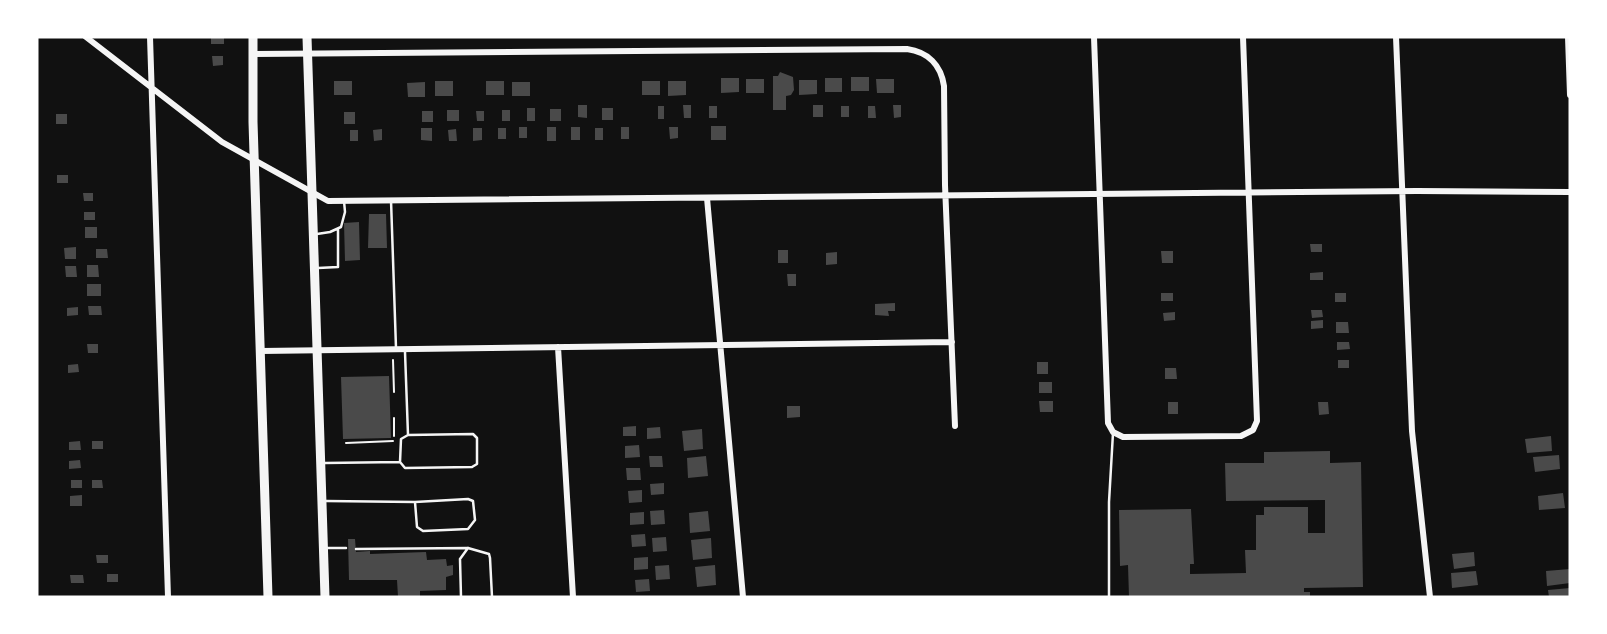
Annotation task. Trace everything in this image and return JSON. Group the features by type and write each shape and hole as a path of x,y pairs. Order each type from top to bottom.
{"main road":[{"path":"253,37 254,161 268,597"},
{"path":"307,37 325,597"}],"street":[{"path":"86,37 222,142 328,201 1570,192"},
{"path":"150,37 168,597"},
{"path":"1094,37 1108,423 1113,432 1123,437 1241,436 1253,430 1257,416 1243,37"},
{"path":"1396,37 1412,431 1430,597"},
{"path":"1568,37 1570,95"},
{"path":"253,54 908,49 925,54 936,64 943,79 955,426"},
{"path":"707,198 743,597"},
{"path":"261,351 952,342"},
{"path":"558,347 573,597"}],"lane":[{"path":"314,268 338,267 338,229 344,217 344,201"},
{"path":"391,201 396,350"},
{"path":"313,234 330,233 338,229"},
{"path":"405,350 408,435"},
{"path":"1109,597 1109,502 1113,432"},
{"path":"473,434 477,438 477,464 472,467 405,468 400,461 401,439 408,435 473,434"},
{"path":"321,463 400,461"},
{"path":"322,502 468,499 473,501 475,506 475,520 468,529 423,531 417,527 415,502"},
{"path":"324,548 346,548"},
{"path":"356,549 468,548 489,554 492,597"},
{"path":"461,597 460,559 468,548"}],"path":[{"path":"393,360 394,392"},
{"path":"346,443 394,441 394,418"}],"building":[{"path":"211,37 224,37 224,44 211,44"},
{"path":"212,56 223,56 223,65 213,66"},
{"path":"780,72 793,77 794,90 791,95 786,96 786,110 773,110 773,76 778,76"},
{"path":"851,77 869,77 869,91 851,91"},
{"path":"721,78 739,78 739,92 721,93"},
{"path":"825,78 842,78 842,92 825,92"},
{"path":"746,79 764,79 764,93 746,93"},
{"path":"876,79 894,79 894,93 877,93"},
{"path":"799,80 817,80 817,94 799,95"},
{"path":"334,81 352,81 352,95 334,95"},
{"path":"435,81 453,81 453,96 435,96"},
{"path":"486,81 504,81 504,95 486,95"},
{"path":"642,81 660,81 660,95 642,95"},
{"path":"668,81 686,81 686,95 668,96"},
{"path":"425,82 425,97 408,97 407,83"},
{"path":"512,82 530,82 530,96 512,96"},
{"path":"578,105 587,105 587,118 578,117"},
{"path":"683,105 691,105 691,118 684,118"},
{"path":"813,105 823,105 823,117 813,117"},
{"path":"893,105 901,105 901,117 894,118"},
{"path":"658,106 664,106 664,119 658,119"},
{"path":"709,106 717,106 717,118 709,118"},
{"path":"841,106 849,106 849,117 841,117"},
{"path":"868,106 875,106 876,118 868,118"},
{"path":"527,108 535,108 535,121 527,121"},
{"path":"602,108 613,108 613,120 602,120"},
{"path":"550,109 561,109 561,121 550,121"},
{"path":"447,110 459,110 459,121 447,121"},
{"path":"502,110 510,110 510,121 502,121"},
{"path":"422,111 433,111 433,122 422,122"},
{"path":"476,111 484,111 484,121 477,121"},
{"path":"344,112 355,112 355,124 344,124"},
{"path":"56,114 67,114 67,124 56,124"},
{"path":"711,126 726,126 726,140 711,140"},
{"path":"519,127 527,127 527,138 519,138"},
{"path":"547,127 556,127 556,141 547,141"},
{"path":"571,127 580,127 580,140 571,140"},
{"path":"621,127 629,127 629,139 621,139"},
{"path":"669,127 678,127 678,138 670,139"},
{"path":"421,128 432,128 432,141 421,140"},
{"path":"473,128 482,128 482,140 473,141"},
{"path":"498,128 506,128 506,139 498,139"},
{"path":"595,128 603,128 603,140 595,140"},
{"path":"382,129 382,140 374,141 373,130"},
{"path":"456,129 457,141 449,141 448,130"},
{"path":"350,130 358,130 358,141 350,141"},
{"path":"57,175 68,175 68,183 57,183"},
{"path":"83,193 93,193 93,201 84,201"},
{"path":"84,212 95,212 95,220 84,220"},
{"path":"369,214 386,214 387,248 368,248"},
{"path":"359,222 360,260 345,261 344,223"},
{"path":"85,227 97,227 97,238 85,238"},
{"path":"1310,244 1322,244 1322,252 1311,252"},
{"path":"76,247 76,259 65,259 64,248"},
{"path":"96,249 107,249 108,258 96,258"},
{"path":"778,250 788,250 788,263 778,263"},
{"path":"1161,251 1173,251 1173,263 1162,263"},
{"path":"837,252 837,264 826,265 826,253"},
{"path":"87,265 98,265 99,277 87,277"},
{"path":"65,266 76,266 77,277 66,277"},
{"path":"1323,272 1323,280 1310,280 1310,273"},
{"path":"787,274 796,274 796,286 788,286"},
{"path":"87,284 101,284 101,296 87,296"},
{"path":"1161,293 1173,293 1173,301 1161,301"},
{"path":"1335,293 1346,293 1346,302 1335,302"},
{"path":"895,303 895,311 888,311 889,316 875,315 875,304"},
{"path":"88,306 101,306 102,315 89,315"},
{"path":"78,307 78,315 67,316 67,308"},
{"path":"1311,310 1322,310 1323,317 1312,318"},
{"path":"1175,312 1175,320 1164,321 1163,313"},
{"path":"1323,320 1323,328 1311,329 1311,321"},
{"path":"1336,322 1348,322 1349,333 1336,333"},
{"path":"1337,342 1349,342 1350,349 1337,350"},
{"path":"87,344 98,344 98,353 88,353"},
{"path":"1338,360 1349,360 1349,368 1338,368"},
{"path":"1037,362 1048,362 1048,374 1037,374"},
{"path":"78,364 79,372 68,373 68,365"},
{"path":"1165,368 1176,368 1177,379 1165,379"},
{"path":"389,376 391,438 343,439 341,377"},
{"path":"1039,382 1052,382 1052,393 1039,393"},
{"path":"1039,401 1053,401 1053,412 1040,412"},
{"path":"1168,402 1178,402 1178,414 1168,414"},
{"path":"1318,402 1328,402 1329,414 1319,415"},
{"path":"787,406 800,406 800,417 787,418"},
{"path":"636,426 636,436 623,436 623,427"},
{"path":"660,427 661,438 647,439 647,428"},
{"path":"702,429 703,449 684,451 682,431"},
{"path":"1551,436 1552,451 1527,453 1525,439"},
{"path":"80,441 81,450 69,450 69,442"},
{"path":"92,441 103,441 103,449 92,449"},
{"path":"639,445 640,457 625,458 625,446"},
{"path":"1330,451 1330,463 1361,462 1363,587 1304,588 1304,592 1310,592 1310,597 1129,597 1128,565 1120,566 1119,510 1191,509 1194,564 1190,564 1190,574 1246,573 1245,550 1256,550 1256,515 1264,515 1264,507 1308,507 1308,533 1325,533 1325,500 1226,501 1225,463 1264,463 1264,452"},
{"path":"1559,455 1560,469 1535,472 1533,457"},
{"path":"649,456 662,456 663,467 650,467"},
{"path":"706,456 708,476 688,478 687,458"},
{"path":"80,460 81,468 69,469 69,461"},
{"path":"626,468 640,468 641,480 627,480"},
{"path":"71,480 82,480 82,488 71,488"},
{"path":"92,480 102,480 103,488 92,488"},
{"path":"664,483 664,494 651,495 650,484"},
{"path":"642,490 642,502 629,503 628,491"},
{"path":"1563,493 1565,508 1539,510 1538,496"},
{"path":"82,495 82,506 70,506 70,496"},
{"path":"664,510 665,524 651,525 650,511"},
{"path":"708,511 710,531 690,533 689,513"},
{"path":"644,512 644,524 630,525 630,513"},
{"path":"645,534 646,546 632,547 631,535"},
{"path":"666,537 667,551 653,552 652,538"},
{"path":"711,538 712,558 693,560 691,540"},
{"path":"348,539 355,539 356,552 426,552 427,560 446,559 447,566 453,565 453,575 446,577 446,590 420,591 420,597 398,597 397,580 349,580"},
{"path":"1474,552 1475,566 1454,569 1452,554"},
{"path":"96,555 108,555 108,563 97,563"},
{"path":"648,557 648,569 634,570 634,558"},
{"path":"669,565 670,579 656,580 655,566"},
{"path":"715,565 716,585 697,587 695,567"},
{"path":"1570,569 1570,583 1547,586 1546,571"},
{"path":"1476,571 1478,585 1452,588 1451,573"},
{"path":"107,574 118,574 118,582 107,582"},
{"path":"70,575 83,575 84,583 71,583"},
{"path":"649,579 650,591 636,592 635,580"},
{"path":"1570,588 1570,597 1549,597 1548,590"}]}
